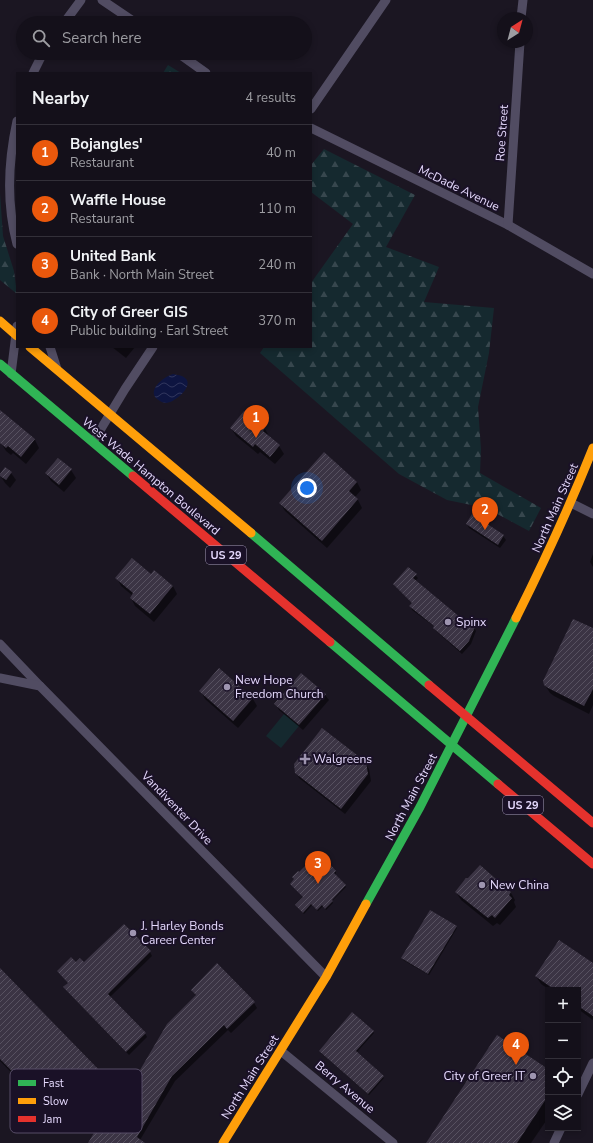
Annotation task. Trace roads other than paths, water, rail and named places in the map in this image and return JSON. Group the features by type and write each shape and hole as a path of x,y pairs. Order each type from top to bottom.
{"main road":[{"path":"0,322 16,332"},
{"name":"West Wade Hampton Boulevard","path":"31,348 467,716"},
{"name":"West Wade Hampton Boulevard","path":"0,364 452,745"},
{"name":"North Main Street","path":"223,1143 282,1051 326,977 420,807 541,569 593,448"},
{"name":"US 29","path":"467,716 593,822"},
{"name":"US 29","path":"452,745 593,864"}],"street":[{"path":"69,16 81,0"},
{"path":"102,0 126,16"},
{"path":"312,108 386,0"},
{"path":"521,12 522,0"},
{"name":"Roe Street","path":"508,226 520,48"},
{"path":"34,72 40,60"},
{"path":"188,60 205,72"},
{"path":"16,126 9,175 11,213 16,239"},
{"name":"McDade Avenue","path":"312,128 508,226 593,274"},
{"path":"11,374 16,332"},
{"path":"50,348 58,370"},
{"path":"93,442 125,389 152,348"},
{"path":"571,502 593,514"},
{"name":"Vandiventer Drive","path":"0,644 326,977"},
{"path":"0,678 40,686"},
{"name":"Berry Avenue","path":"282,1051 393,1143"},
{"path":"581,1088 593,1063"},
{"path":"554,1143 560,1131"}],"water":[{"path":"173,374 184,377 187,381 187,385 182,394 174,400 166,403 161,402 156,397 154,389 160,381"}],"place":[{"name":"Bojangles'","path":"256,438"},
{"name":"Waffle House","path":"485,530"},
{"name":"Spinx","path":"448,622"},
{"name":"New Hope Freedom Church","path":"227,687"},
{"name":"Walgreens","path":"305,759"},
{"name":"United Bank","path":"318,884"},
{"name":"New China","path":"482,885"},
{"name":"J. Harley Bonds Career Center","path":"133,933"},
{"name":"City of Greer GIS","path":"516,1065"},
{"name":"City of Greer IT","path":"533,1076"}]}
